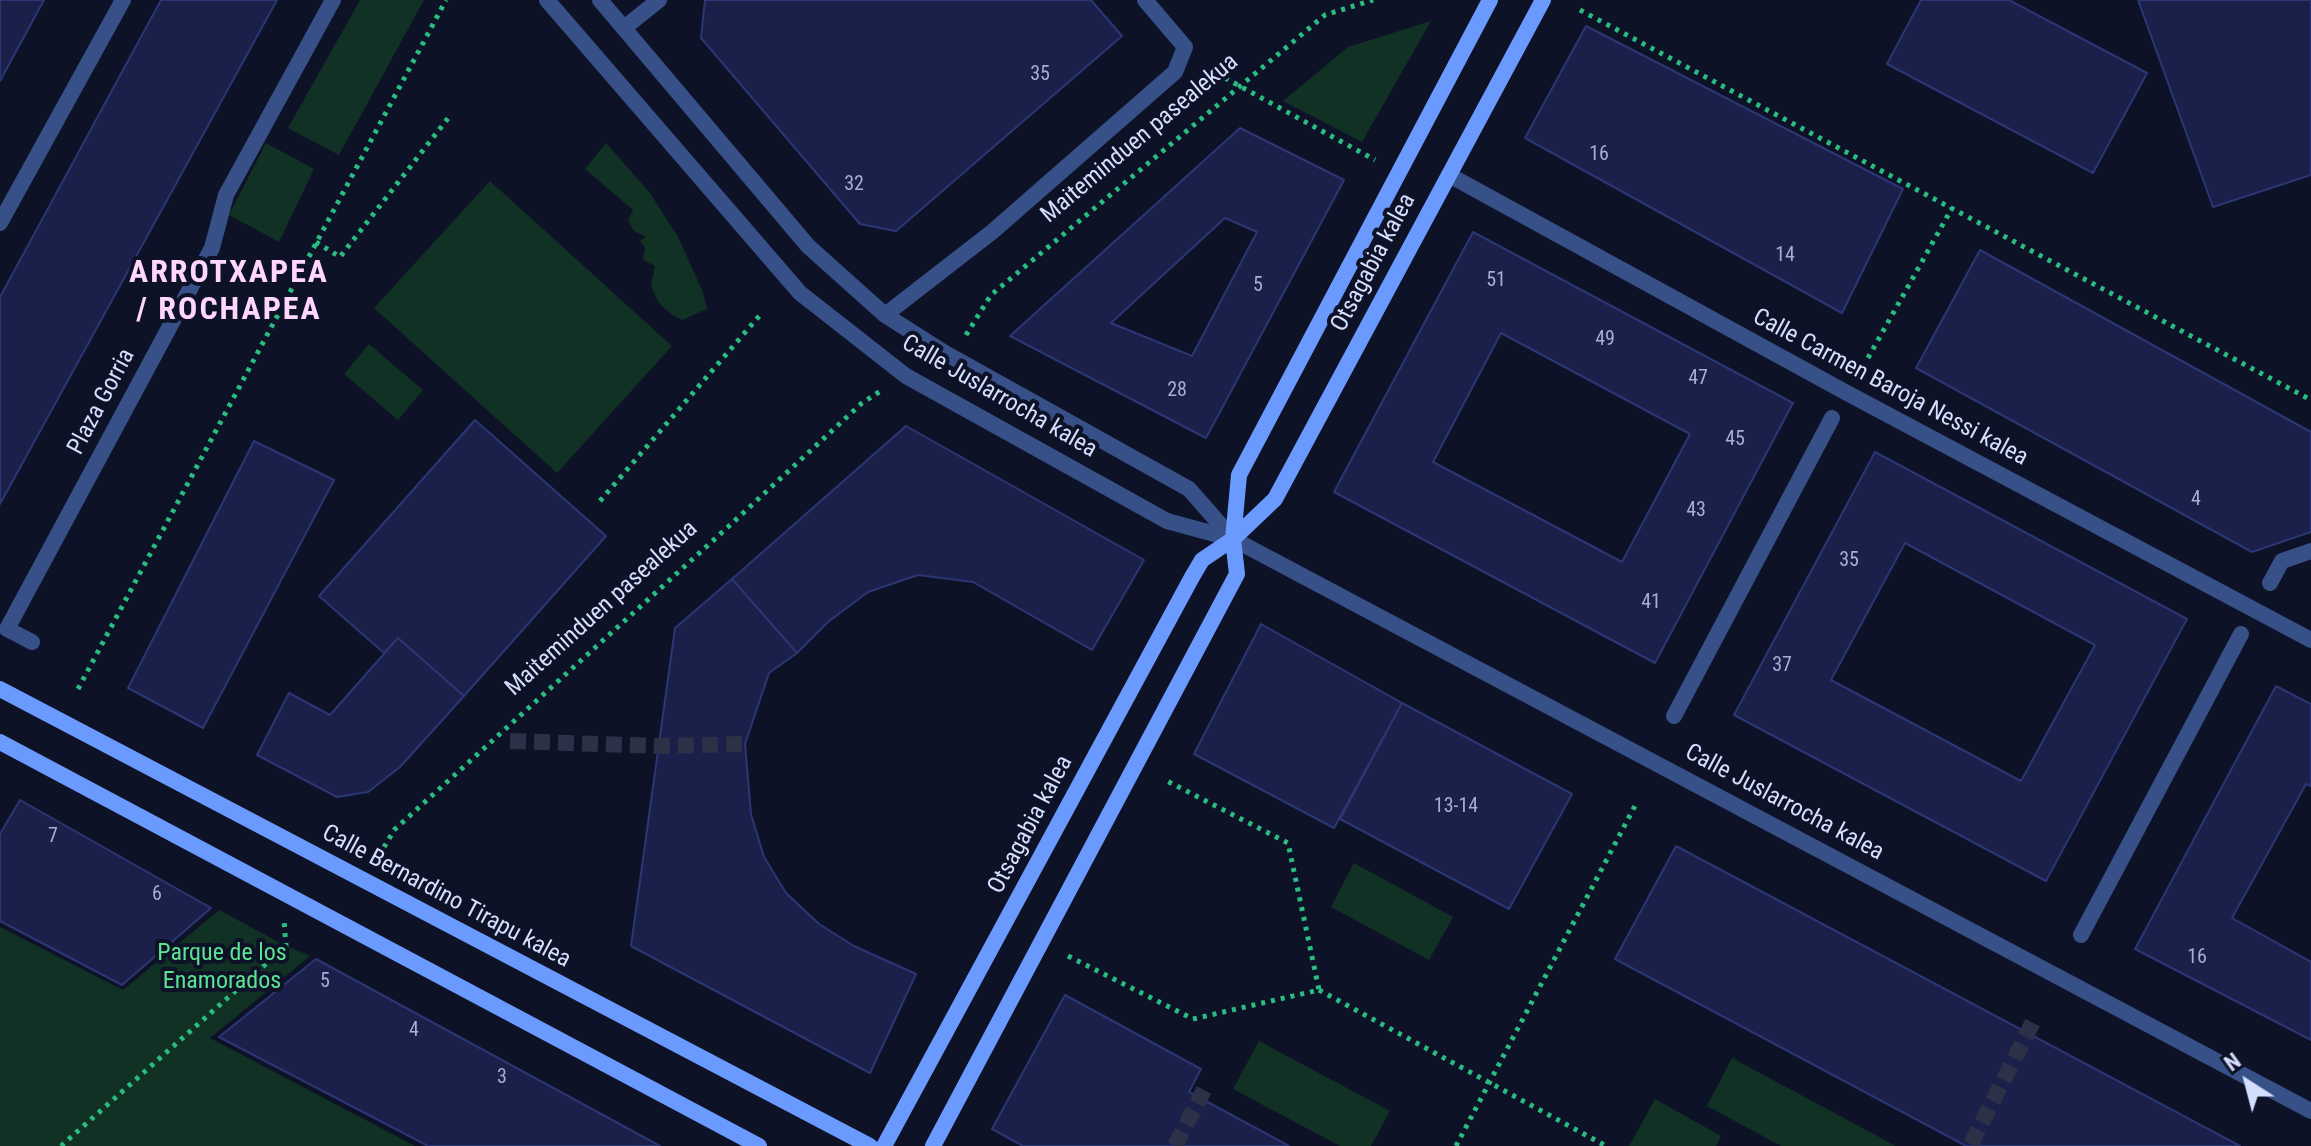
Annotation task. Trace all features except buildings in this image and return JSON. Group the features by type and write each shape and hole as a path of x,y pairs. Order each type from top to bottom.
{"street":[{"path":"0,223 123,0"},
{"name":"Plaza Gorria","path":"32,642 7,629 212,248 226,195 333,0"},
{"name":"Calle Juslarrocha kalea","path":"547,0 800,293 906,376 1167,521 1233,539 2311,1111"},
{"name":"Calle Juslarrocha kalea","path":"600,0 808,246 885,315 945,353 1189,489 1233,539"},
{"path":"624,28 659,0"},
{"name":"Maiteminduen pasealekua","path":"885,315 992,232 1175,72 1185,47 1145,0"},
{"name":"Otsagabia kalea","path":"933,1146 1237,574 1233,539 1239,475 1490,0"},
{"name":"Otsagabia kalea","path":"884,1146 1202,560 1233,539 1275,499 1543,0"},
{"name":"Calle Carmen Baroja Nessi kalea","path":"1449,175 1847,393 2311,640"},
{"path":"1674,716 1832,418"},
{"path":"2270,583 2282,561 2311,551"},
{"path":"2081,935 2241,634"},
{"name":"Calle Bernardino Tirapu kalea","path":"0,689 870,1146"},
{"path":"0,742 759,1146"}],"path":[{"path":"78,689 446,0"},
{"name":"Maiteminduen pasealekua","path":"960,344 991,295 1325,15 1373,0"},
{"path":"1580,10 2311,400"},
{"path":"1225,78 1375,160"},
{"path":"316,242 340,257 449,117"},
{"path":"1868,358 1952,208"},
{"path":"600,501 760,315"},
{"name":"Maiteminduen pasealekua","path":"379,856 394,830 862,403"},
{"path":"1163,779 1288,843 1319,990"},
{"path":"1456,1146 1637,802"},
{"path":"61,1146 286,946"},
{"path":"1068,956 1193,1019 1319,990 1606,1146"}],"green space":[{"path":"360,0 424,0 339,155 288,128"},
{"path":"1431,21 1362,142 1283,101 1348,47"},
{"path":"266,143 314,169 279,242 229,215"},
{"path":"606,143 650,193 678,237 703,292 707,309 682,320 658,302 651,285 655,266 643,260 645,248 640,241 646,237 634,231 628,221 633,210 585,169"},
{"path":"490,181 672,346 557,473 374,308"},
{"path":"369,344 423,390 398,420 344,374"},
{"path":"1354,863 1453,917 1429,960 1331,907"},
{"name":"Parque de los Enamorados","path":"219,910 310,956 210,1038 415,1146 0,1146 0,927 123,990"},
{"path":"1259,1041 1390,1111 1371,1146 1340,1146 1233,1089"},
{"path":"1732,1058 1896,1146 1781,1146 1707,1106"},
{"path":"1655,1099 1721,1136 1716,1146 1629,1146"}],"tunnel":[{"path":"510,741 658,746 745,744"},
{"path":"1971,1144 2035,1018"},
{"path":"1175,1146 1204,1090"}],"district":[{"name":"ARROTXAPEA / ROCHAPEA","path":"229,292"}]}
